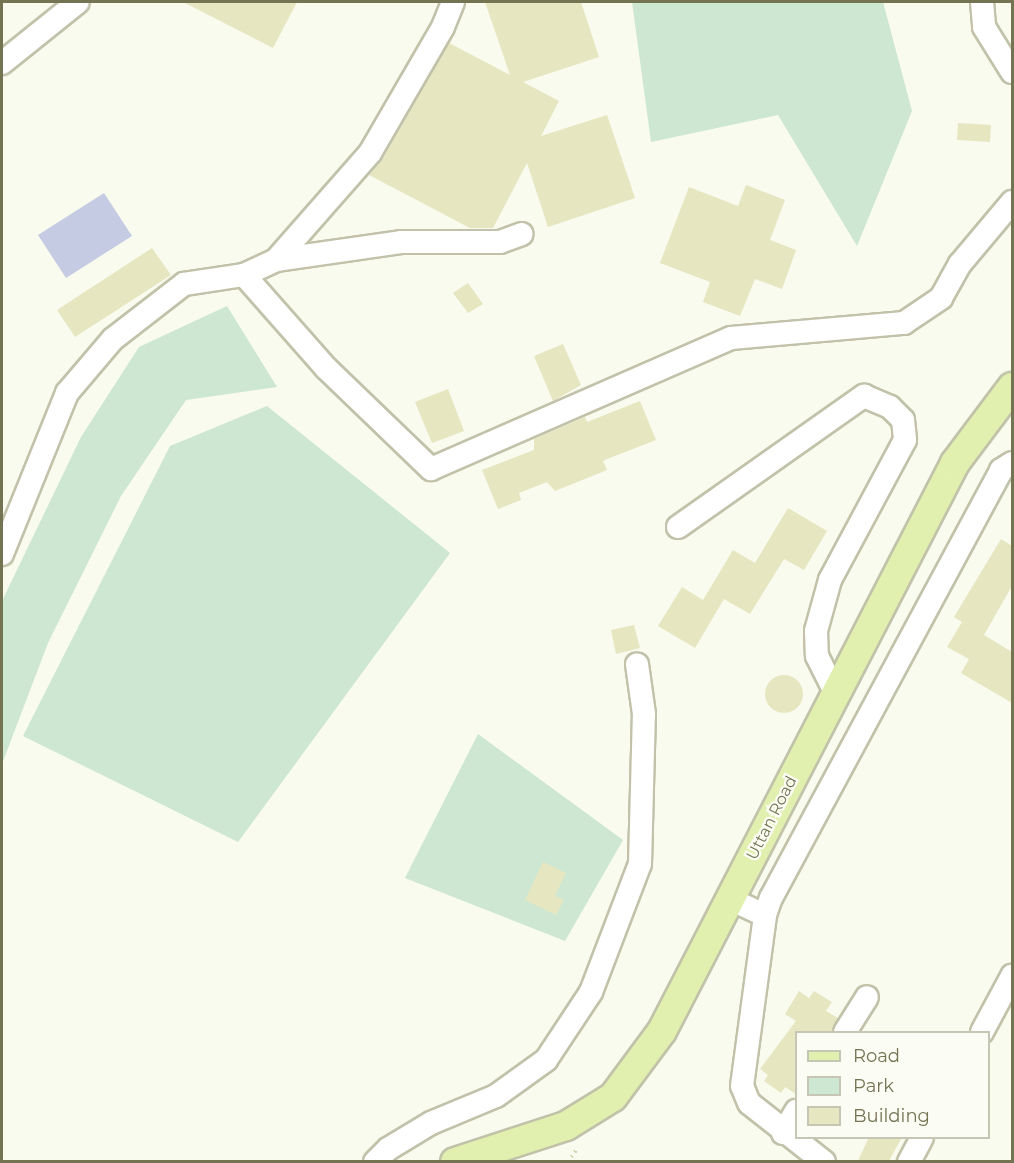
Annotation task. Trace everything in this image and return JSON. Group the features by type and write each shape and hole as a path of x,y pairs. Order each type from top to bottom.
{"main road":[{"name":"Uttan Road","path":"455,1161 566,1126 613,1097 662,1031 955,463 1012,387"}],"street":[{"path":"2,63 78,2"},
{"path":"276,260 370,153 443,27 453,2"},
{"path":"982,2 984,27 1012,72"},
{"path":"244,275 326,368 431,469 731,338 904,323 941,298 960,264 1012,202"},
{"path":"3,543 68,393 112,339 184,284 244,275 276,260 401,242 500,242 522,234"},
{"path":"678,527 864,396 890,406 903,420 905,440 830,580 816,631 817,656 836,694"},
{"path":"824,1161 783,1133 749,1103 742,1086 765,915 771,898 1001,470 1012,463"},
{"path":"375,1161 388,1149 431,1123 496,1096 546,1060 591,992 640,864 644,714 637,664"},
{"path":"730,899 765,915"},
{"path":"983,1031 1004,1012 1012,976"},
{"path":"846,1031 867,997"},
{"path":"783,1133 795,1113"},
{"path":"909,1161 921,1139"}],"green space":[{"path":"632,2 883,2 912,111 857,246 778,115 651,142"},
{"path":"227,306 277,387 186,400 121,496 48,643 2,764 2,601 81,437 139,347"},
{"path":"267,406 450,553 238,842 23,736 170,446"},
{"path":"478,734 623,840 565,941 405,878"}],"water":[{"path":"104,193 132,236 66,278 38,235"}],"building":[{"path":"183,2 297,2 273,48"},
{"path":"485,2 581,2 599,57 523,82 559,101 541,136 607,115 635,198 548,227 527,163 493,228 470,228 369,175 382,160 449,43 510,75"},
{"path":"958,123 991,125 990,142 957,140"},
{"path":"746,185 785,200 770,240 796,250 782,289 755,279 740,316 703,302 710,282 660,263 689,187 738,206"},
{"path":"152,248 171,275 75,337 57,310"},
{"path":"468,283 483,304 468,313 453,293"},
{"path":"563,344 581,385 553,401 534,356"},
{"path":"448,389 464,431 432,443 415,402"},
{"path":"640,401 656,440 603,461 607,470 555,491 547,482 519,493 521,500 498,509 482,470 534,450 534,439 585,417 587,422"},
{"path":"788,508 827,531 804,570 784,559 750,614 724,599 695,648 658,626 682,587 703,600 733,550 755,563"},
{"path":"1001,539 1012,546 1012,586 984,635 1012,652 1012,703 961,673 969,659 947,647 962,622 954,617"},
{"path":"634,625 640,648 616,654 611,630"},
{"path":"784,675 798,680 803,694 798,708 784,713 770,708 765,694 770,680"},
{"path":"543,862 566,873 555,896 564,900 556,915 525,900"},
{"path":"799,991 809,998 814,991 832,1002 826,1011 838,1018 832,1031 795,1031 795,1093 785,1087 781,1093 764,1081 768,1075 760,1069 796,1021 785,1014"},
{"path":"868,1139 901,1139 889,1161 858,1161"}]}
